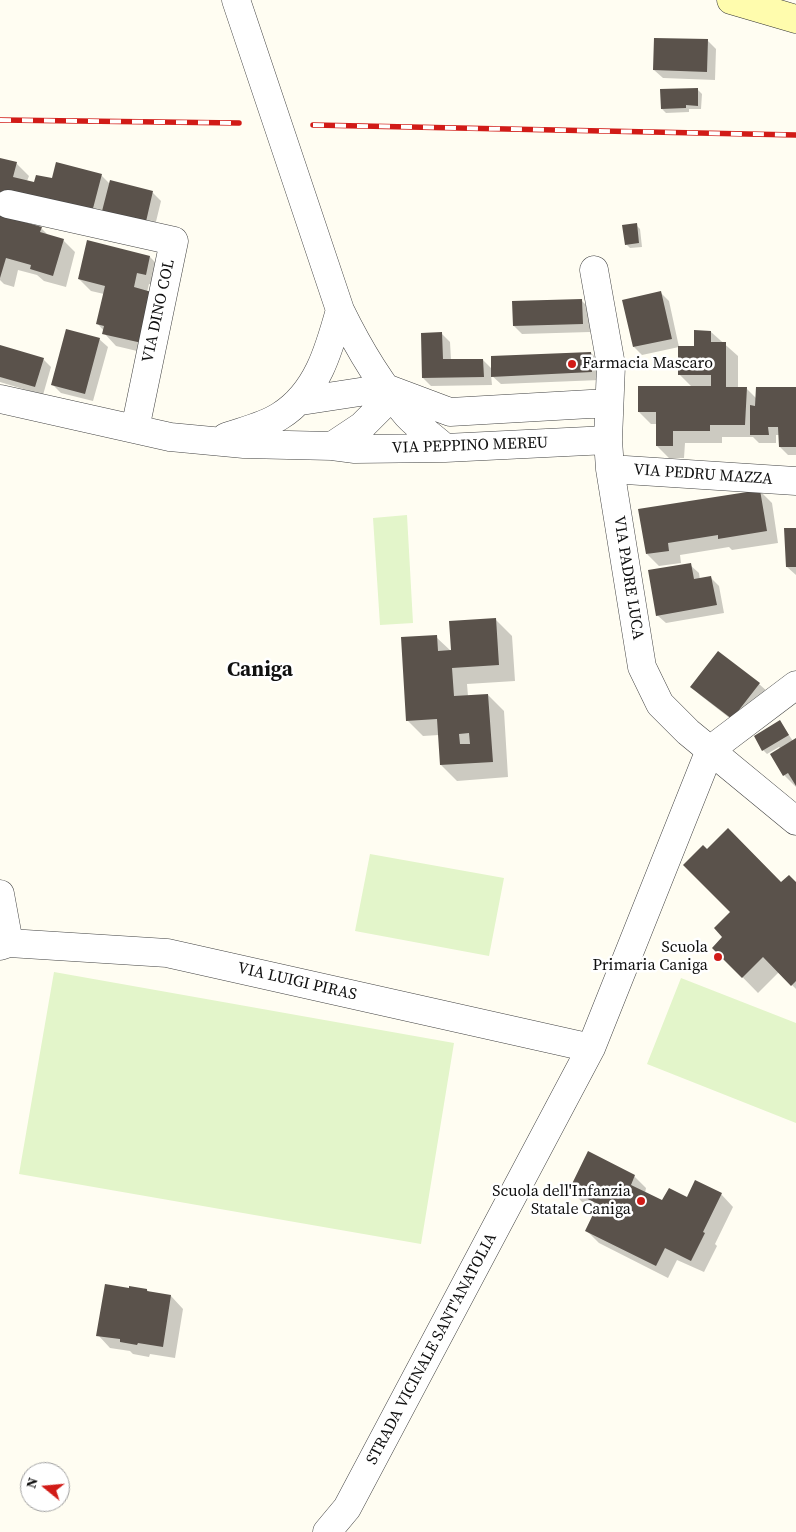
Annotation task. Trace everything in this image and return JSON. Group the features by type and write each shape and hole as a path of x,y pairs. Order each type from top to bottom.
{"street":[{"path":"731,0 796,19"},
{"path":"243,7 340,310 360,351 386,388 408,416 445,448"},
{"name":"VIA DINO COL","path":"8,204 174,241 135,429"},
{"name":"VIA PADRE LUCA","path":"594,270 610,365 608,403 610,469 642,667 660,704 688,732 794,816"},
{"name":"VIA PEPPINO MEREU","path":"214,441 279,417 301,401 323,364 340,310"},
{"path":"386,388 450,412 608,403"},
{"path":"332,446 362,426 381,407 386,388"},
{"name":"VIA PEPPINO MEREU","path":"301,401 386,388"},
{"name":"VIA PEPPINO MEREU","path":"0,400 170,437 214,441 332,446 355,449 445,448 608,440"},
{"name":"VIA PEDRU MAZZA","path":"610,469 796,481"},
{"path":"710,750 796,685"},
{"name":"STRADA VICINALE SANT'ANATOLIA","path":"327,1532 347,1508 591,1048 710,750"},
{"path":"0,894 5,944"},
{"name":"VIA LUIGI PIRAS","path":"5,944 166,953 591,1048"}],"green space":[{"path":"407,515 413,623 380,625 373,518"},
{"path":"370,854 504,878 489,956 355,931"},
{"path":"54,972 454,1043 421,1244 19,1174"},
{"path":"681,978 796,1023 796,1123 647,1064"}],"building":[{"path":"654,38 708,39 707,72 653,70"},
{"path":"698,88 698,106 686,105 686,108 661,109 660,89"},
{"path":"0,158 17,162 13,177 34,182 36,175 52,178 56,162 102,174 91,216 0,196"},
{"path":"110,180 153,191 145,226 101,215"},
{"path":"0,215 42,227 40,232 64,239 53,276 30,269 31,265 6,258 0,278"},
{"path":"637,223 639,243 625,245 622,225"},
{"path":"87,240 150,256 146,275 137,273 134,287 155,293 142,343 102,334 104,326 96,324 105,286 78,279"},
{"path":"661,291 672,339 633,347 622,300"},
{"path":"582,299 583,324 513,326 512,301"},
{"path":"66,329 100,338 85,394 51,385"},
{"path":"694,330 711,331 711,342 726,342 726,387 747,387 745,425 710,425 710,431 673,431 673,446 656,446 656,412 638,412 638,386 711,386 711,375 678,375 678,346 694,346"},
{"path":"442,332 443,359 483,359 484,377 422,378 421,333"},
{"path":"0,345 44,358 35,387 0,377"},
{"path":"591,352 592,372 491,377 491,356"},
{"path":"756,387 796,387 796,447 779,447 778,427 768,427 769,435 750,435 750,405 755,406"},
{"path":"760,490 767,531 718,539 718,535 668,543 669,551 646,554 638,509"},
{"path":"784,528 796,528 796,567 786,567"},
{"path":"691,563 694,579 711,576 717,605 656,616 648,570"},
{"path":"496,618 499,665 452,668 454,696 488,694 493,762 440,765 437,719 406,721 401,637 437,635 438,651 451,650 449,621","holes":["469,733 470,744 460,744 459,734"]},
{"path":"718,651 760,683 732,719 690,687"},
{"path":"780,720 789,735 762,751 754,736"},
{"path":"796,738 796,786 788,773 783,776 770,754"},
{"path":"728,828 781,882 789,875 796,882 796,981 791,986 763,957 742,978 712,948 722,937 714,928 730,912 683,865 703,845 707,849"},
{"path":"588,1151 635,1175 631,1185 662,1200 669,1188 687,1197 695,1180 722,1193 691,1261 665,1248 656,1266 585,1231 598,1204 569,1190"},
{"path":"105,1284 147,1289 147,1291 171,1295 163,1347 138,1343 137,1345 120,1342 120,1339 96,1336"}],"railway":[{"path":"0,120 239,123"},
{"path":"313,125 796,135"}],"place":[{"name":"Farmacia Mascaro","path":"572,364"},
{"name":"Scuola Primaria Caniga","path":"718,957"},
{"name":"Scuola dell'Infanzia Statale Caniga","path":"641,1201"}],"district":[{"name":"Caniga","path":"260,671"}]}
